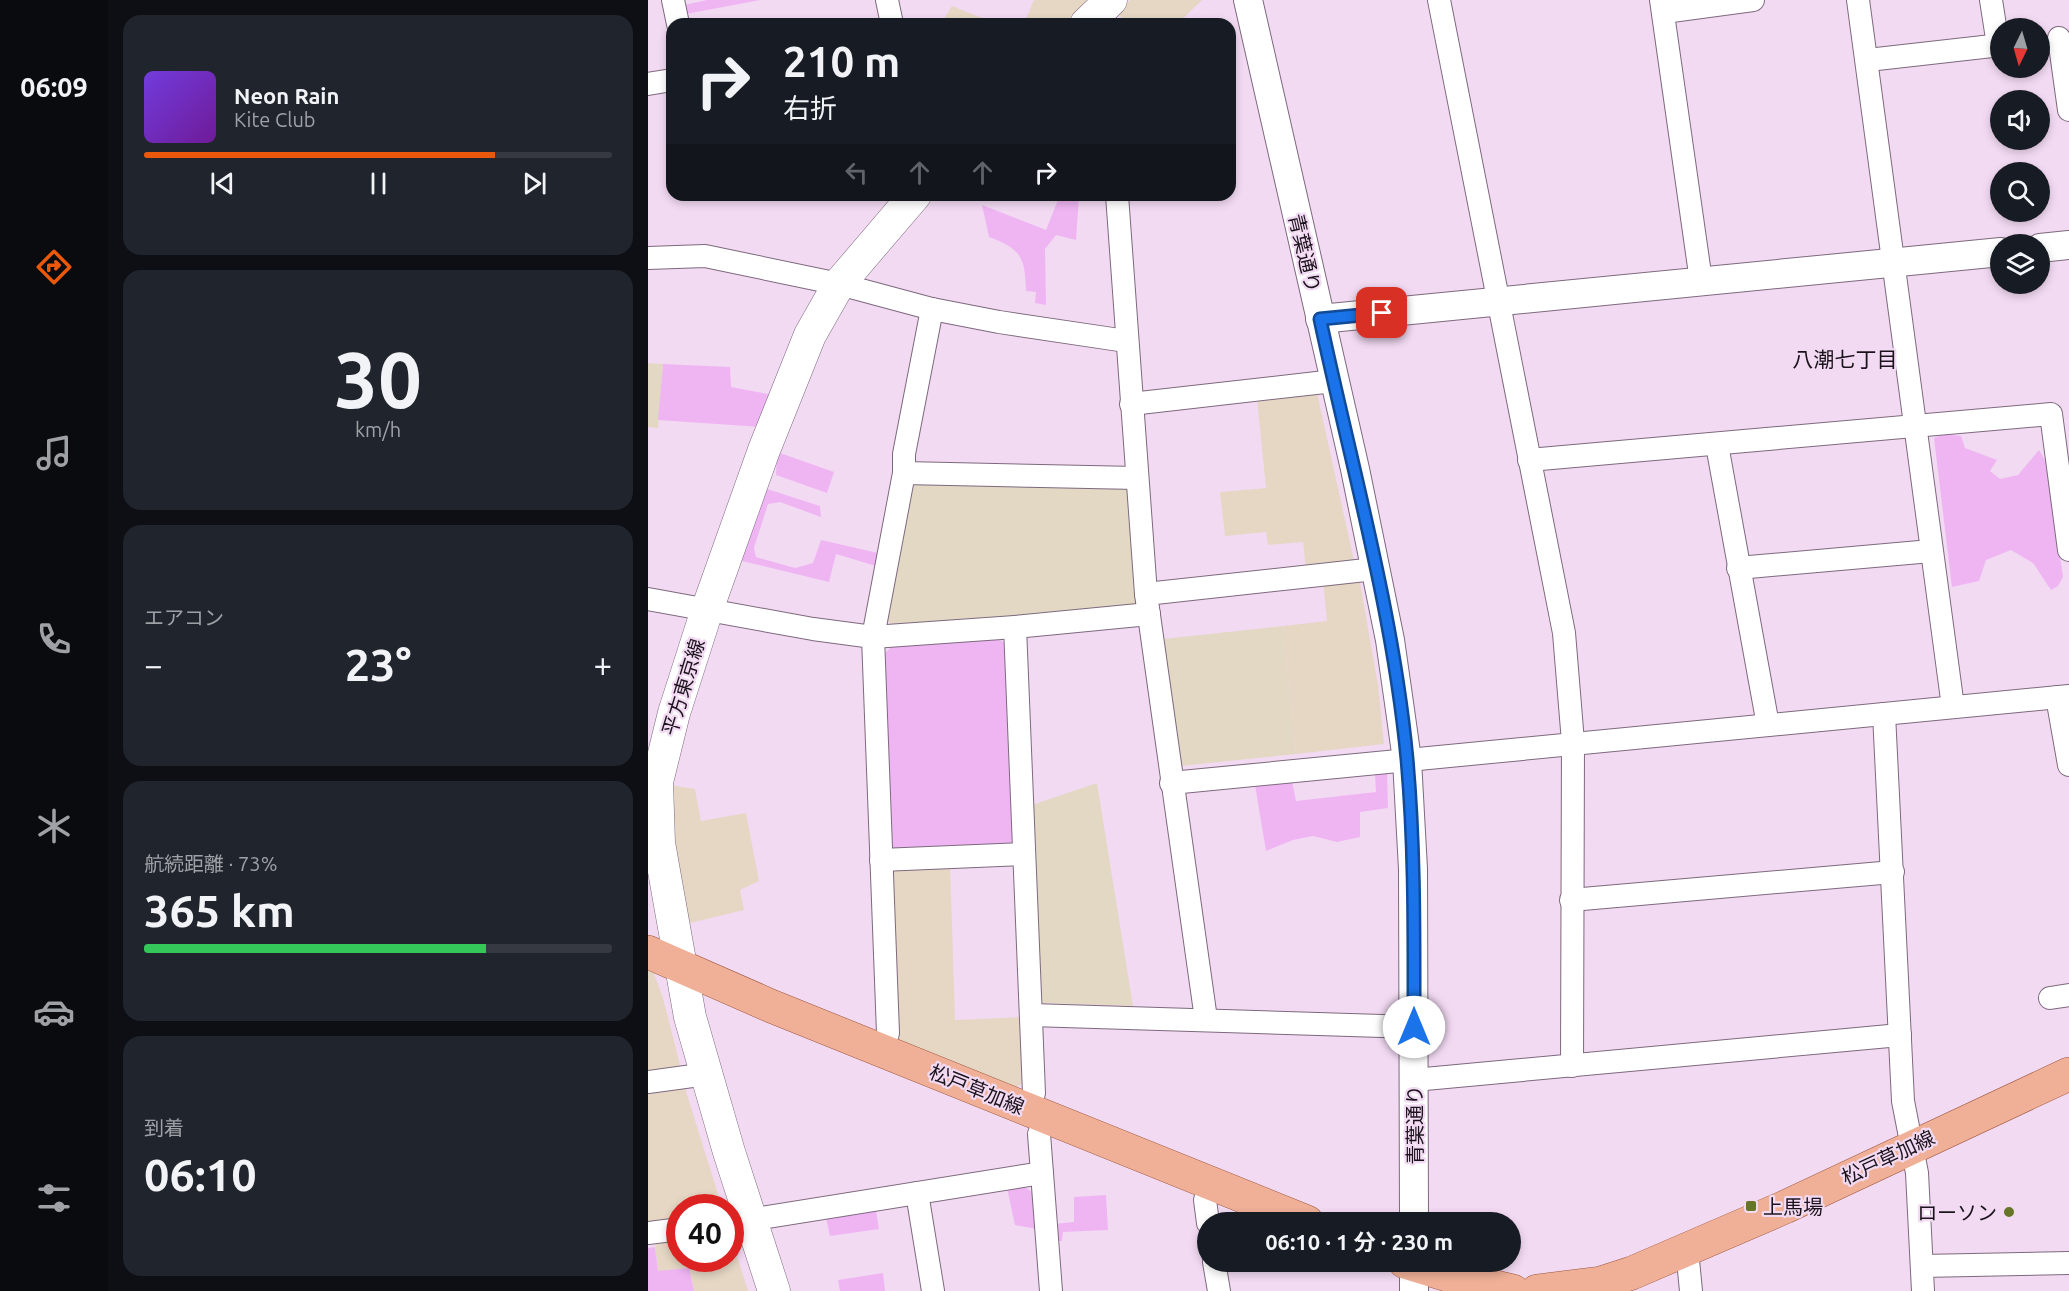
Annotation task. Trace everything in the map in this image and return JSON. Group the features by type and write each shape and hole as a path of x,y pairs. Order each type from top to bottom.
{"main road":[{"path":"1092,18 1111,0"},
{"name":"平方東京線","path":"735,1194 707,1074 690,1017 659,843 657,782 674,713 707,610 764,450 802,356 839,284 910,201"},
{"name":"松戸草加線","path":"648,952 682,969 1281,1212"},
{"name":"松戸草加線","path":"1537,1291 1600,1283 1632,1273 1687,1250 2069,1074"},
{"name":"平方東京線","path":"744,1227 774,1291"},
{"path":"1421,1272 1513,1291"}],"street":[{"path":"673,0 677,18"},
{"path":"887,0 891,18"},
{"name":"青葉通り","path":"1248,0 1390,640 1407,760 1413,870 1414,1212"},
{"path":"1439,0 1528,460 1564,633 1573,742 1572,1066"},
{"path":"1701,280 1663,6 1753,0"},
{"path":"1858,0 1868,60 1953,707"},
{"path":"1991,0 1995,18"},
{"path":"2056,39 2069,110"},
{"path":"1868,60 1990,46"},
{"path":"648,84 666,81"},
{"path":"1117,201 1147,604 1206,1019"},
{"path":"2050,247 2069,245"},
{"path":"1320,319 1990,253"},
{"path":"648,258 705,256 839,284 932,309 999,322 1126,340"},
{"path":"882,1051 888,1033 873,637 904,473 904,454 932,309"},
{"path":"1131,404 1334,381"},
{"path":"1528,460 1915,428 2051,414 2066,502 2069,550"},
{"path":"1717,445 1768,725"},
{"path":"904,473 1137,478"},
{"path":"1738,568 1931,551"},
{"path":"648,598 873,637 1015,627 1375,569"},
{"path":"1015,627 1034,1093 1040,1134 1051,1291"},
{"path":"1172,783 1573,742 2063,696 2069,765"},
{"path":"1884,714 1904,1101 1917,1173 1923,1291"},
{"path":"881,860 1024,854"},
{"path":"1571,900 1893,872"},
{"path":"1031,1015 1414,1027"},
{"path":"1414,1080 1900,1035"},
{"path":"648,1082 707,1074"},
{"path":"744,1221 1042,1173"},
{"path":"1206,1212 1210,1184"},
{"path":"916,1193 933,1291"},
{"path":"648,1233 666,1231"},
{"path":"1687,1250 1691,1291"},
{"path":"1922,1266 2069,1263"},
{"path":"1216,1272 1219,1291"}],"shaded area":[{"path":"707,0 760,0 686,14 684,5"},
{"path":"1034,0 1092,0 1073,18 1026,18"},
{"path":"1130,0 1202,0 1183,18 1122,18 1118,12"},
{"path":"952,6 982,18 945,18"},
{"path":"1058,201 1079,201 1076,240 1056,235 1045,249 1046,305 1035,303 1036,292 1026,291 1022,262 1015,250 989,237 982,205 1046,230"},
{"path":"648,363 663,364 658,428 648,427"},
{"path":"663,364 730,367 731,387 773,395 761,427 658,420"},
{"path":"1317,393 1355,565 1306,570 1303,542 1268,545 1266,532 1225,536 1220,492 1266,488 1257,399"},
{"path":"1945,434 1961,436 1965,448 1997,460 1990,471 2000,479 2018,475 2039,450 2046,462 2063,577 2058,586 2051,590 2033,563 2011,550 1986,560 1979,581 1952,587 1934,438"},
{"path":"777,452 834,472 827,493 776,475"},
{"path":"912,483 1127,489 1136,604 894,628 886,618"},
{"path":"764,488 820,506 821,517 780,502 768,504 754,548 756,557 795,568 813,563 821,540 878,553 876,566 836,554 829,582 738,560"},
{"path":"1359,577 1378,685 1384,744 1296,754 1283,626 1327,621 1323,581"},
{"path":"1283,626 1296,754 1180,766 1163,639"},
{"path":"998,638 1007,645 1014,840 1007,848 899,853 891,846 883,655 891,647"},
{"path":"1387,773 1388,808 1360,812 1360,837 1337,842 1313,836 1293,840 1266,851 1255,785 1292,781 1296,801 1376,792 1375,774"},
{"path":"1097,783 1133,1006 1040,1003 1032,805"},
{"path":"669,785 695,789 701,821 746,813 759,881 740,890 744,910 690,923 679,888 670,837"},
{"path":"950,863 955,1020 1022,1017 1025,1081 1016,1088 898,1041 892,865"},
{"path":"648,969 653,971 663,998 681,1069 648,1073"},
{"path":"685,1088 718,1194 666,1194 666,1223 648,1225 648,1092"},
{"path":"1023,1186 1035,1194 1037,1229 1015,1225 1007,1188"},
{"path":"1106,1195 1108,1230 1063,1232 1062,1241 1056,1241 1054,1224 1074,1222 1074,1197"},
{"path":"876,1210 879,1229 830,1236 826,1218"},
{"path":"666,1242 666,1271 658,1272 655,1243"},
{"path":"655,1247 658,1271 690,1272 694,1291 648,1291 648,1248"},
{"path":"690,1272 742,1272 748,1291 694,1291"},
{"path":"883,1273 885,1291 840,1291 838,1280"}],"place":[{"name":"上馬場","path":"1751,1206"},
{"name":"ローソン","path":"2009,1212"}],"district":[{"name":"八潮七丁目","path":"1845,359"}],"route":[{"path":"1382,313 1320,319 1355,470 1390,640 1407,760 1413,870 1414,1027"}]}
